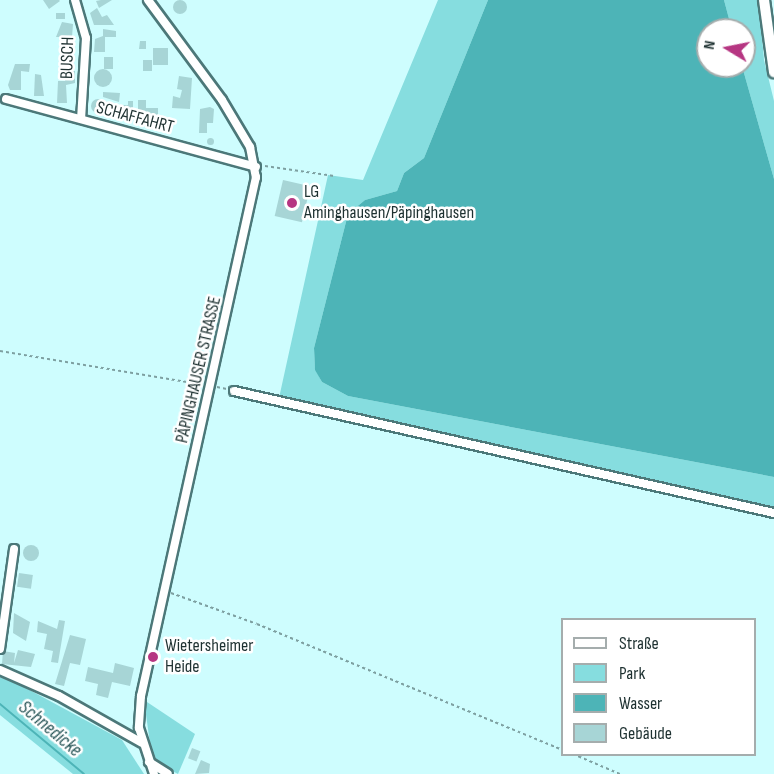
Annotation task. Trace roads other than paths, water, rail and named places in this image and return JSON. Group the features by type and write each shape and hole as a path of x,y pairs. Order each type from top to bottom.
{"street":[{"name":"BUSCH","path":"75,0 86,38 81,119"},
{"path":"148,0 222,100 250,147 256,167"},
{"path":"764,0 774,72"},
{"name":"SCHAFFAHRT","path":"6,99 256,167"},
{"name":"PÄPINGHAUSER STRASSE","path":"154,774 142,742 141,696 211,386 256,167"},
{"path":"234,391 774,513"},
{"path":"0,649 14,549"},
{"path":"0,670 59,696 142,742"},
{"path":"149,762 168,774"}],"water":[{"path":"488,0 724,0 729,18 696,18 696,78 745,78 774,179 774,477 348,396 322,382 315,370 314,348 348,214 365,200 397,191 404,173 424,158"}],"waterway":[{"name":"Schnedicke","path":"0,704 84,774"}],"place":[{"name":"LG Aminghausen/Päpinghausen","path":"292,203"},
{"name":"Wietersheimer Heide","path":"153,657"}]}
